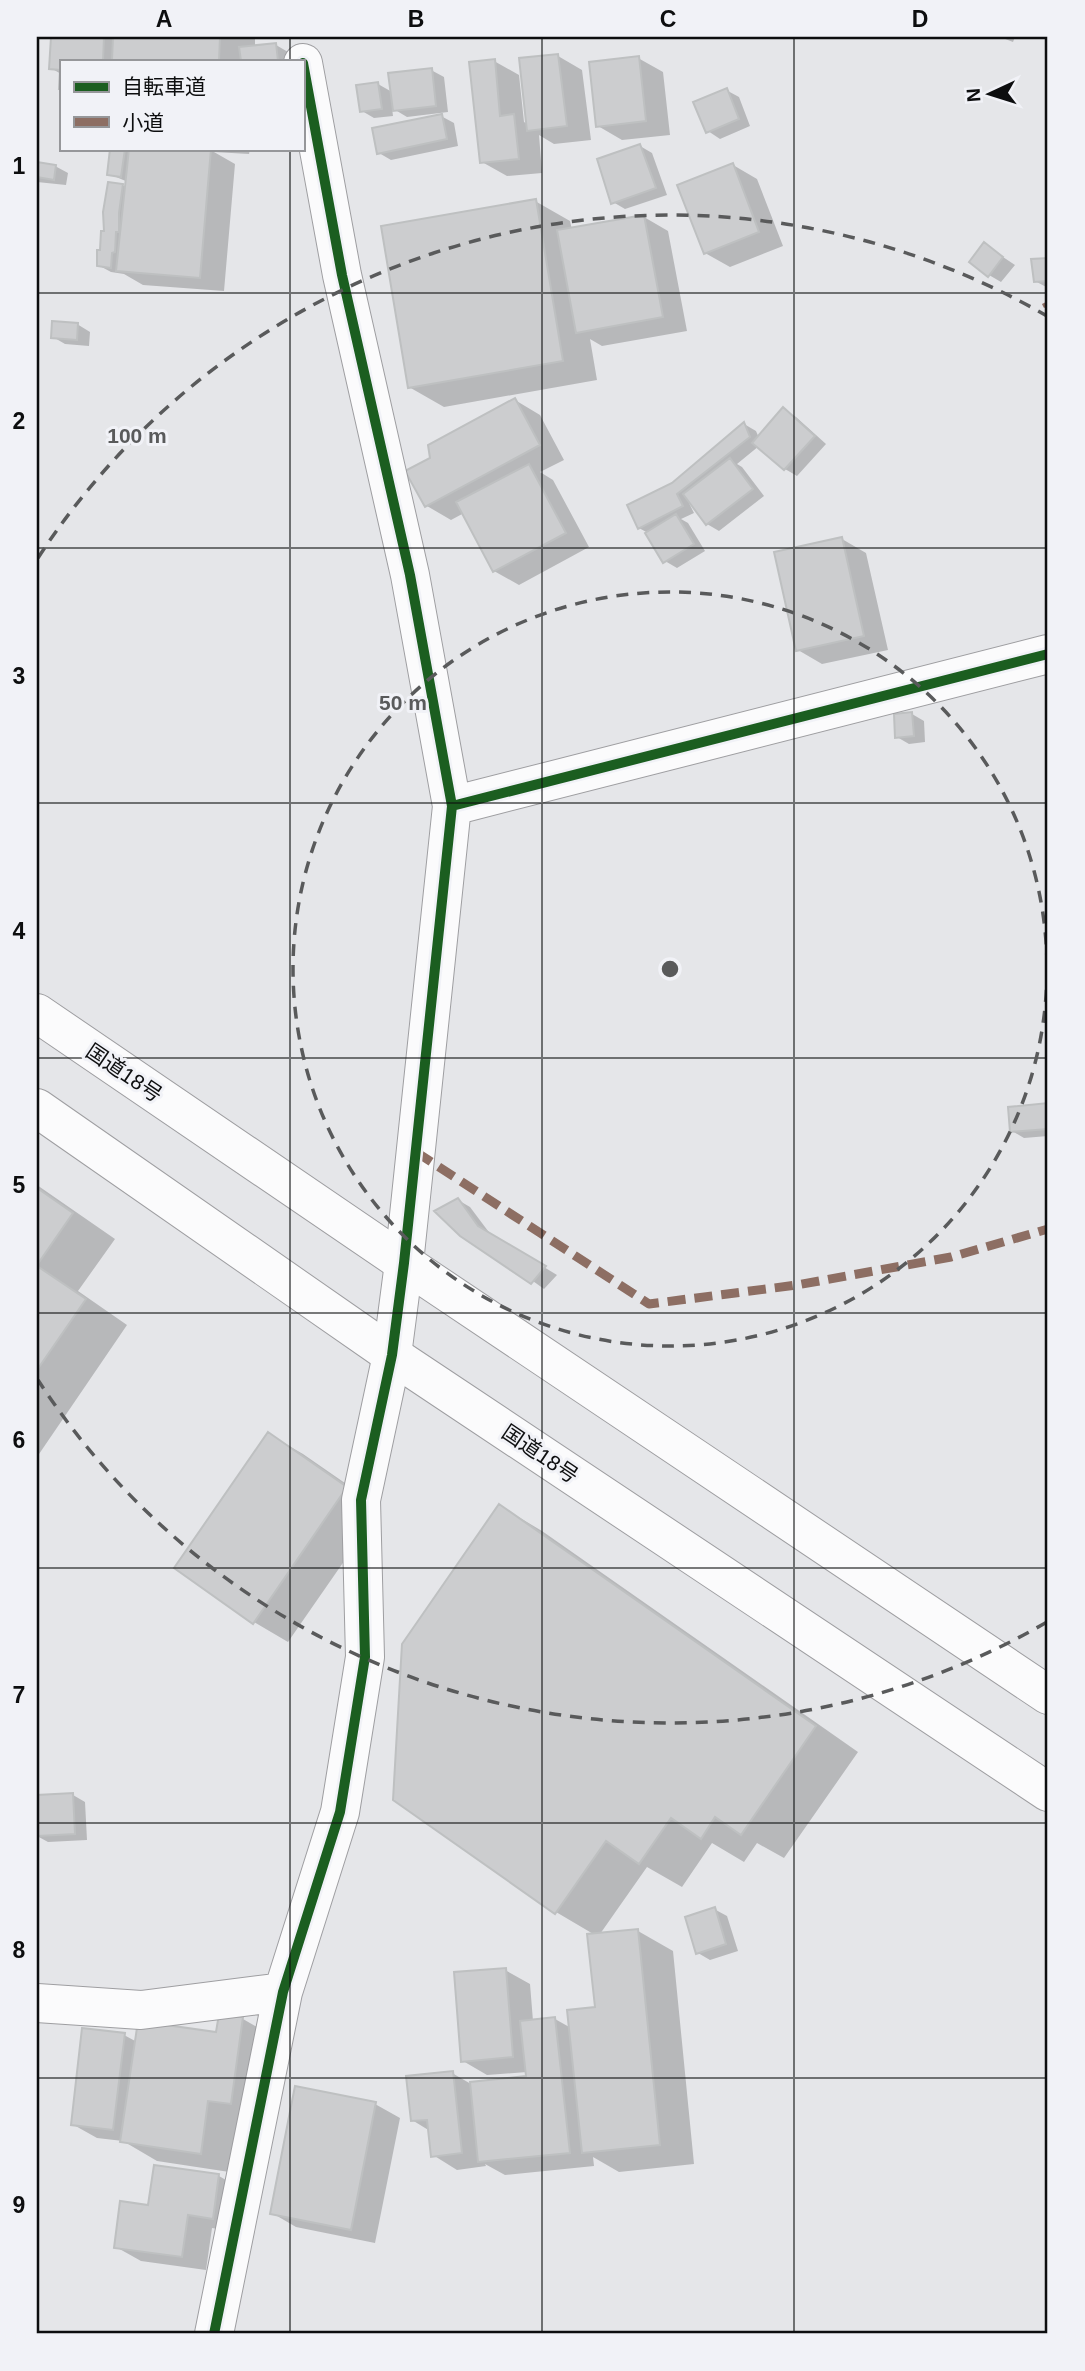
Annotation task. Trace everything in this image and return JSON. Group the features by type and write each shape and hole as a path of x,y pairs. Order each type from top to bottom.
{"main road":[{"path":"298,37 303,60"},
{"path":"214,2334 283,1992 340,1812 365,1657 361,1500 392,1355 452,806 410,575 342,275 304,67"},
{"path":"452,806 1048,654"},
{"name":"国道18号","path":"37,1013 1048,1695"},
{"name":"国道18号","path":"37,1108 392,1355 1048,1792"},
{"path":"37,2003 141,2010 283,1992"}],"building":[{"path":"51,37 104,37 103,60 60,60 60,70 49,69"},
{"path":"113,37 220,37 219,60 112,60"},
{"path":"276,43 278,60 241,60 239,47"},
{"path":"558,54 567,126 527,131 519,58"},
{"path":"639,56 646,121 596,127 589,62"},
{"path":"495,59 500,116 514,114 519,159 480,163 469,62"},
{"path":"432,68 436,106 393,111 388,73"},
{"path":"378,82 382,109 360,112 356,85"},
{"path":"727,88 739,119 706,133 693,102"},
{"path":"442,114 447,139 377,154 372,128"},
{"path":"640,144 656,188 611,204 597,159"},
{"path":"110,150 125,150 121,177 107,175"},
{"path":"129,150 211,150 200,278 116,271"},
{"path":"37,162 56,165 54,180 37,177"},
{"path":"733,163 759,232 704,254 677,185"},
{"path":"108,182 123,184 119,232 116,232 111,268 97,266 97,250 100,250 101,231 104,231 103,212"},
{"path":"536,199 563,361 408,388 381,226"},
{"path":"644,215 663,317 576,333 557,230"},
{"path":"984,242 1003,257 988,277 969,262"},
{"path":"1048,258 1048,281 1034,282 1031,259"},
{"path":"52,321 78,323 77,340 51,338"},
{"path":"515,398 540,445 425,507 405,471 430,458 428,445"},
{"path":"783,407 815,436 784,470 752,443"},
{"path":"744,422 750,437 677,494 683,506 638,529 627,505 672,483"},
{"path":"730,458 753,489 706,525 683,494"},
{"path":"529,464 566,533 493,572 456,502"},
{"path":"676,514 694,544 663,563 645,533"},
{"path":"842,537 864,636 796,651 774,552"},
{"path":"912,712 914,736 895,738 894,714"},
{"path":"1048,1103 1048,1129 1010,1132 1008,1107"},
{"path":"37,1188 73,1213 37,1265"},
{"path":"458,1198 478,1226 546,1266 531,1284 460,1236 434,1211"},
{"path":"37,1266 86,1299 37,1370"},
{"path":"268,1432 347,1487 253,1624 174,1568"},
{"path":"499,1504 816,1726 741,1835 715,1817 701,1839 671,1818 639,1864 606,1841 555,1914 393,1800 402,1644"},
{"path":"73,1793 75,1834 37,1836 37,1795"},
{"path":"715,1907 726,1944 696,1954 685,1917"},
{"path":"638,1929 660,2145 582,2153 567,2010 595,2007 587,1934"},
{"path":"506,1968 513,2057 461,2062 454,1972"},
{"path":"219,2014 243,2017 231,2104 208,2101 201,2154 120,2142 138,2021 216,2032"},
{"path":"555,2017 570,2153 478,2162 470,2082 526,2076 520,2021"},
{"path":"82,2028 125,2033 113,2130 71,2125"},
{"path":"453,2071 462,2153 431,2157 427,2120 411,2121 406,2076"},
{"path":"295,2086 376,2102 351,2230 270,2214"},
{"path":"154,2165 219,2174 213,2219 188,2215 182,2257 114,2248 120,2201 148,2205"}],"marked path":[{"path":"1046,302 1048,306"},
{"path":"416,1152 649,1304 797,1285 951,1257 1048,1229"}],"cycle path":[{"path":"214,2334 283,1992 340,1812 365,1657 361,1500 392,1355 452,806 410,575 342,275 304,68"},
{"path":"452,806 1048,654"}]}
